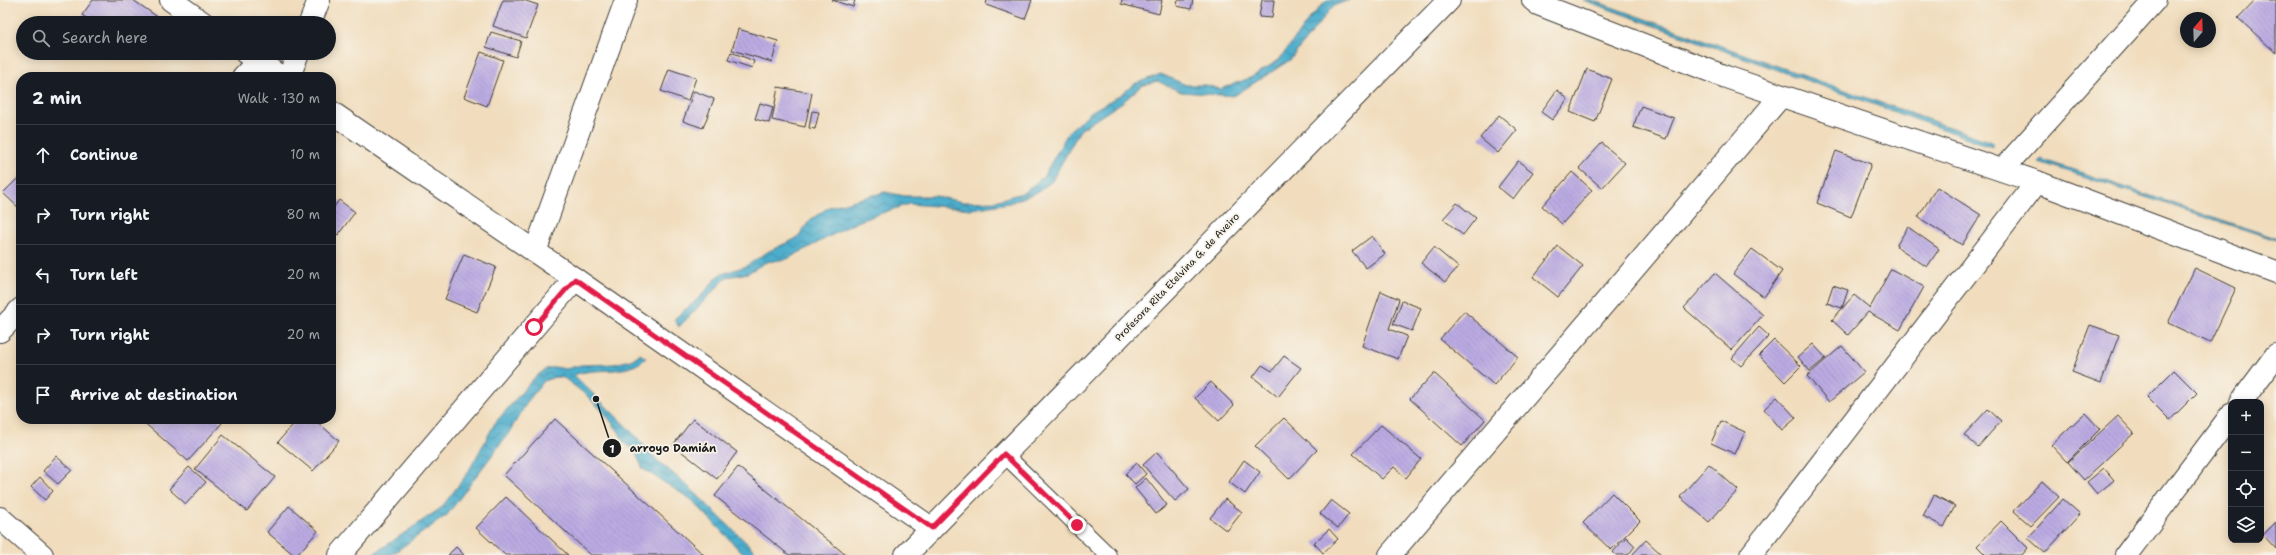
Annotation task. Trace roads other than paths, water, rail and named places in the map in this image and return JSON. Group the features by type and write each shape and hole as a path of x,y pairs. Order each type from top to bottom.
{"street":[{"path":"170,0 193,16"},
{"path":"313,16 319,0"},
{"path":"535,252 626,0"},
{"name":"Profesora Rita Etelvina G. de Aveiro","path":"906,555 1449,0"},
{"path":"1532,0 1538,4 1726,77 2037,182 2276,272"},
{"path":"2002,170 2155,0"},
{"path":"245,72 251,60"},
{"path":"256,60 274,72"},
{"path":"291,72 295,60"},
{"path":"1390,555 1781,96"},
{"path":"336,115 575,279 932,528"},
{"path":"1751,555 2037,182"},
{"path":"340,555 575,279"},
{"path":"0,330 16,314"},
{"path":"2243,399 2276,355"},
{"path":"2126,555 2228,419"},
{"path":"0,518 42,555"}],"lane":[{"path":"1004,454 1108,555"}],"water":[{"path":"1327,0 1350,0 1333,6 1290,60 1234,96 1181,92 1157,81 1141,86 1124,101 1080,130 1052,181 1038,192 1009,203 972,209 909,204 879,214 857,222 787,259 766,262 748,273 727,277 679,327 674,319 699,298 719,275 746,266 769,251 797,238 810,220 829,207 885,192 905,196 935,196 963,202 995,201 1025,192 1043,177 1069,131 1092,111 1122,94 1134,84 1161,74 1186,85 1206,85 1220,89 1250,78 1279,60 1310,18"},
{"path":"1583,0 1592,0 1994,143 1992,147"},
{"path":"2041,159 2276,238 2276,240 2039,162"},
{"path":"640,354 646,358 638,364 630,367 583,372 574,375 632,432 658,461 687,485 759,555 744,555 692,500 643,469 634,450 624,443 619,432 605,414 585,394 564,378 555,377 544,381 528,401 508,434 447,515 391,555 372,555 441,508 467,474 495,423 534,378 546,369 555,367 566,369 581,365 614,364 631,360"}],"place":[{"name":"arroyo Damián","path":"596,399"}]}
